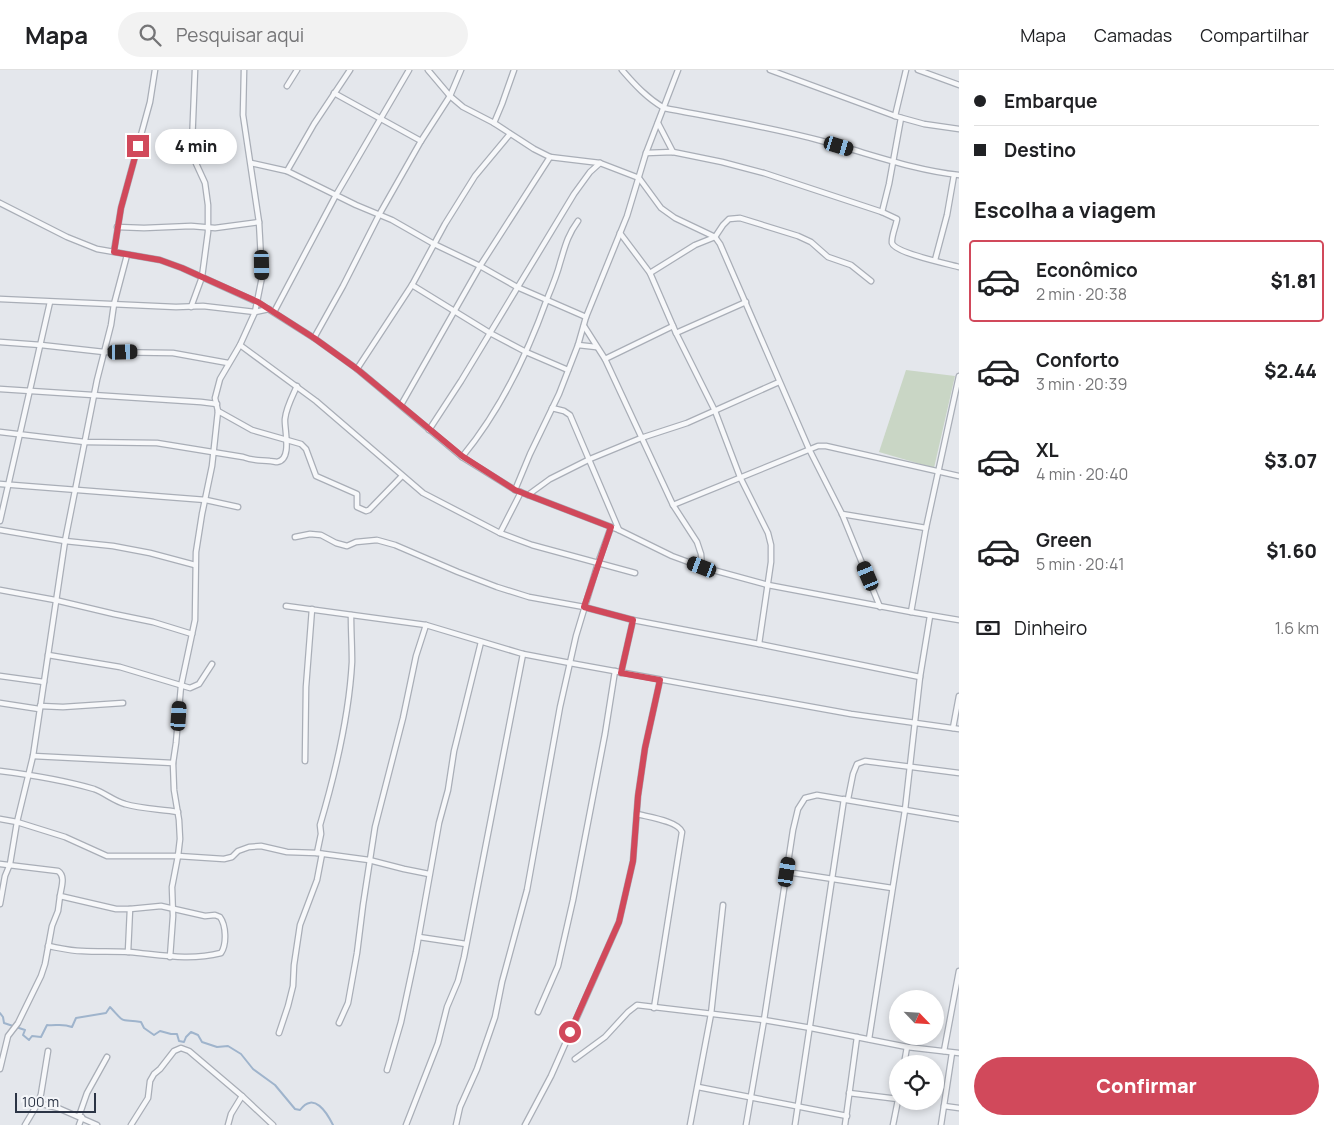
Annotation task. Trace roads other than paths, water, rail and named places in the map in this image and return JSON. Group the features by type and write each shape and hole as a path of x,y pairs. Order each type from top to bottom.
{"street":[{"path":"114,252 121,208 150,102 155,70"},
{"path":"191,307 202,277 208,228 208,205 205,183 194,159 192,144 195,70"},
{"path":"170,957 173,916 171,908 172,886 178,856 180,820 174,790 173,764 181,686 196,607 195,565 197,540 211,474 218,411 215,398 220,379 240,345 255,312 262,277 259,222 243,115 244,70"},
{"path":"287,86 298,70"},
{"path":"287,171 314,124 350,70"},
{"path":"274,312 336,195 409,70"},
{"path":"428,70 450,96 463,107 494,123 543,154 550,157 600,163 639,178 661,208 675,218 714,237 723,250 809,449 842,514 880,607"},
{"path":"314,338 379,215 421,141 450,96 461,70"},
{"path":"494,123 514,70"},
{"path":"622,70 645,95 664,108 821,140 893,162 956,175 935,260"},
{"path":"515,490 578,345 586,317 620,233 646,152 678,70"},
{"path":"770,70 900,118 959,130"},
{"path":"895,116 906,70"},
{"path":"918,70 959,85"},
{"path":"334,93 421,141"},
{"path":"882,212 900,118"},
{"path":"658,123 673,152"},
{"path":"357,369 412,285 475,176 510,134"},
{"path":"646,152 673,152 764,173 882,212 897,220 892,238 894,246 916,255 959,267"},
{"path":"401,405 480,266 550,157"},
{"path":"251,163 287,171 392,220 517,287 586,317"},
{"path":"429,430 574,194 590,172 600,163"},
{"path":"0,203 68,237 97,249 160,260 258,302 314,338 357,369 462,456 515,490 619,530 672,556 702,567 768,585 959,620"},
{"path":"650,273 714,237 729,219 740,218 798,236 811,242 828,257 851,265 871,281"},
{"path":"462,456 489,421 526,352 547,301 569,233 578,221"},
{"path":"117,227 191,226 208,228 230,227 259,222"},
{"path":"620,233 650,273 676,333 716,411 740,478 768,533 771,546 768,585 759,644"},
{"path":"0,904 32,756 65,541 114,304 127,255"},
{"path":"412,285 490,333 526,352 568,370"},
{"path":"0,299 203,306 255,312 269,309"},
{"path":"0,521 50,302"},
{"path":"676,333 746,302"},
{"path":"584,326 605,360 673,505 697,542 701,554 702,567"},
{"path":"605,360 673,326"},
{"path":"0,342 104,352 173,353 228,363"},
{"path":"240,345 296,386 424,493 500,533 532,545 635,573"},
{"path":"578,345 596,346"},
{"path":"911,612 926,528 959,376"},
{"path":"528,495 550,479 590,459 716,411 779,382"},
{"path":"0,432 85,442 157,443 213,451 253,461 277,462 285,455 288,439 284,428 285,416 296,386"},
{"path":"0,389 216,404"},
{"path":"552,408 564,411 570,415 619,530"},
{"path":"218,411 252,430 296,442 306,449 316,476 320,480 357,494 357,506 366,511 402,476"},
{"path":"673,505 818,446 826,446 959,476"},
{"path":"0,484 206,500 238,507"},
{"path":"500,533 521,492"},
{"path":"842,514 926,528"},
{"path":"456,1125 460,1107 477,1069 495,1017 502,982 527,890 545,784 570,663 584,607 611,527"},
{"path":"0,530 65,541 113,546 168,557 195,565"},
{"path":"295,537 310,534 321,535 336,543 347,546 356,542 377,540 395,544 458,572 529,597 584,607 633,620 920,677"},
{"path":"0,590 153,622 192,634"},
{"path":"286,606 426,625 523,654 851,714 959,729"},
{"path":"305,761 306,688 312,609"},
{"path":"279,1033 293,986 300,925 317,880 320,853 320,824 337,762 349,696 352,661 351,615"},
{"path":"869,1039 905,810 920,677 930,616"},
{"path":"621,673 633,620"},
{"path":"340,1023 348,1003 357,953 369,860 381,798 403,718 416,656 426,625"},
{"path":"387,1070 401,1022 419,937 429,874 448,790 454,751 481,642"},
{"path":"406,1125 438,1042 447,1007 458,981 523,654"},
{"path":"48,655 120,667 190,688 200,684 212,664"},
{"path":"538,1012 558,966 573,900 605,734 615,671"},
{"path":"0,676 44,682"},
{"path":"525,1125 551,1076 619,922 633,861 645,748 660,680"},
{"path":"953,728 959,696"},
{"path":"0,703 40,707 123,703"},
{"path":"32,756 173,764"},
{"path":"795,1125 846,799 857,764 865,761 959,773"},
{"path":"0,772 40,776 105,793 127,805 178,812"},
{"path":"746,1125 798,809 805,798 817,795 959,819"},
{"path":"637,814 660,819 678,826 682,832 654,1008"},
{"path":"0,819 17,822 65,837 107,856 178,856 224,860 232,857 238,851 249,847 261,846 287,852 320,853 369,860 429,874"},
{"path":"0,864 58,871 63,877 58,911 52,926 45,964 18,1023 8,1036 0,1069"},
{"path":"787,872 892,888"},
{"path":"48,946 81,951 195,957 221,953 225,944 224,926 220,917 215,915 205,916 171,908 149,906 130,909 107,907 60,896"},
{"path":"690,1125 711,1014 723,905"},
{"path":"128,952 130,909"},
{"path":"419,937 466,944"},
{"path":"944,1051 959,971"},
{"path":"575,1059 605,1037 637,1005 764,1020 907,1047 959,1053"},
{"path":"845,1125 857,1037"},
{"path":"906,1055 907,1047"},
{"path":"131,1125 148,1098 150,1081 154,1074 174,1051 181,1048 189,1051 273,1125"},
{"path":"25,1125 38,1103 45,1077 48,1051"},
{"path":"952,1052 944,1106 959,1108"},
{"path":"80,1125 87,1093 107,1057"},
{"path":"698,1087 846,1116"},
{"path":"849,1093 889,1098"},
{"path":"228,1125 231,1114 242,1096"},
{"path":"38,1103 81,1116 97,1125"},
{"path":"893,1125 896,1110"},
{"path":"941,1125 943,1110"}],"waterway":[{"path":"0,1013 4,1023 25,1030 23,1035 29,1040 32,1036 41,1037 47,1025 72,1027 76,1018 106,1013 110,1007 123,1020 141,1022 144,1028 154,1035 160,1031 177,1034 179,1041 184,1042 191,1032 198,1035 202,1042 217,1047 228,1046 241,1054 253,1069 275,1085 295,1109 300,1110 305,1105 315,1103 324,1110 333,1125"}]}
